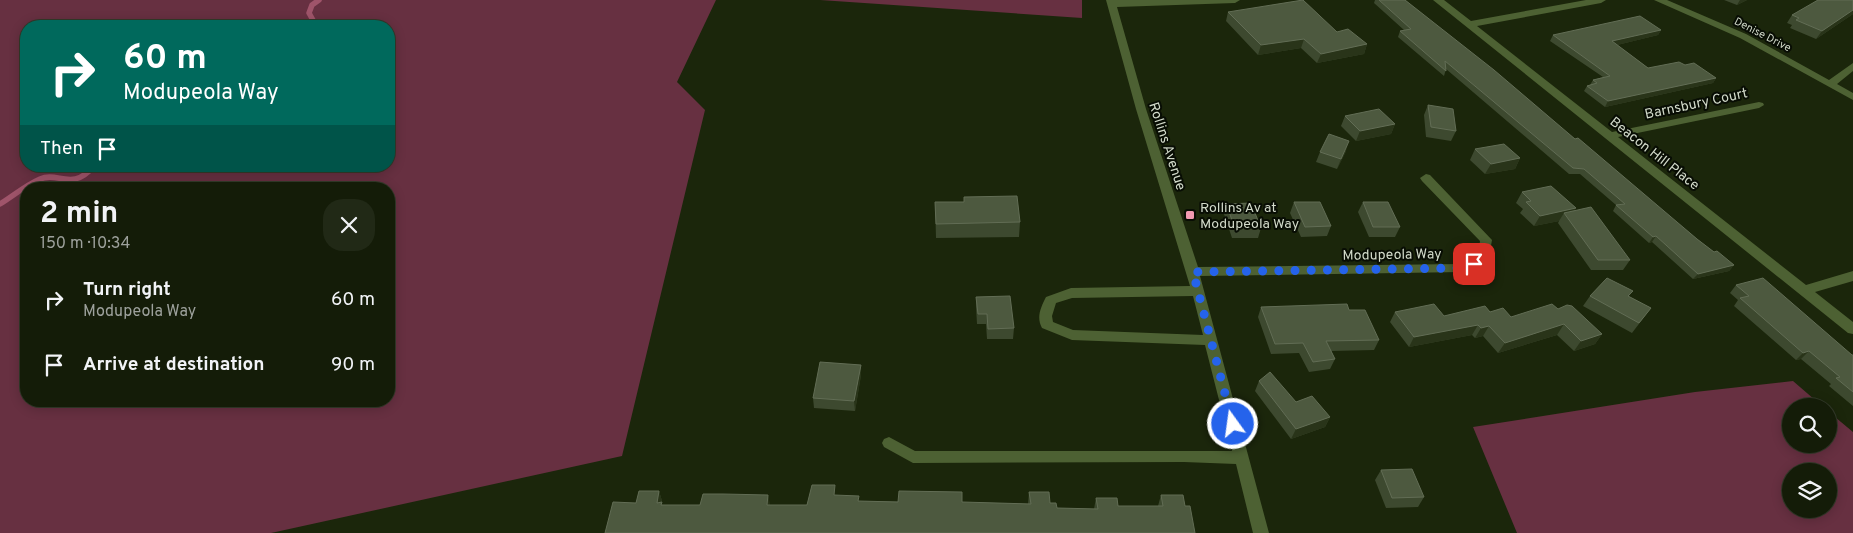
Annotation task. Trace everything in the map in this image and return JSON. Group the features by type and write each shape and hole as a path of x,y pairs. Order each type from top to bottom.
{"street":[{"path":"1111,2 1235,0"},
{"name":"Beacon Hill Place","path":"1438,0 1471,24 1853,329"},
{"path":"1471,24 1601,0"},
{"name":"Denise Drive","path":"1659,0 1743,36 1831,83 1853,97"},
{"name":"Rollins Avenue","path":"1111,2 1141,109 1193,272 1261,533"},
{"path":"1831,83 1853,66"},
{"name":"Barnsbury Court","path":"1609,136 1759,105"},
{"name":"Modupeola Way","path":"1193,272 1464,268 1484,259 1486,240 1426,178"},
{"path":"1805,290 1853,276"},
{"path":"1198,291 1071,293 1051,300 1045,316 1047,325 1072,335 1212,340"},
{"path":"889,443 913,457 1184,456 1242,458"}],"shaded area":[{"path":"0,0 716,0 677,82 705,110 622,456 271,533 0,533"},
{"path":"820,0 1082,0 1082,18"},
{"path":"1793,381 1813,398 1782,398 1782,453 1837,453 1837,419 1853,432 1853,533 1517,533 1473,427 1695,392"}],"building":[{"path":"1303,0 1337,32 1348,29 1367,44 1321,54 1304,39 1261,45 1228,12"},
{"path":"1379,0 1405,0 1494,70 1575,139 1578,138 1697,239 1714,252 1717,251 1734,265 1698,274 1656,236 1653,237 1616,205 1625,204 1584,169 1573,168 1445,61 1446,71 1400,31 1411,29"},
{"path":"1818,0 1853,0 1853,10 1822,31 1796,20 1799,18 1792,15"},
{"path":"1640,16 1661,30 1612,41 1648,68 1679,62 1685,65 1694,63 1716,78 1608,101 1587,86 1597,83 1593,80 1610,76 1553,35"},
{"path":"1428,105 1453,109 1456,131 1431,127"},
{"path":"1379,109 1395,124 1360,131 1345,116"},
{"path":"1329,134 1349,141 1341,159 1320,152"},
{"path":"1504,144 1520,158 1491,164 1475,149"},
{"path":"1551,186 1576,208 1540,216 1526,202 1531,201 1522,192"},
{"path":"1017,196 1020,222 936,224 935,202 964,202 964,197"},
{"path":"1294,202 1320,202 1331,226 1305,227"},
{"path":"1363,202 1388,202 1400,227 1373,227"},
{"path":"1251,203 1261,228 1235,228 1226,204"},
{"path":"1591,207 1630,260 1598,260 1564,213"},
{"path":"1607,278 1633,291 1628,296 1651,308 1639,323 1590,296"},
{"path":"1763,278 1853,355 1853,392 1836,378 1840,377 1809,351 1803,353 1740,298 1749,296 1736,285"},
{"path":"1010,296 1014,328 988,329 987,314 978,314 976,297"},
{"path":"1347,304 1349,310 1365,310 1379,340 1326,341 1335,359 1313,362 1303,343 1275,344 1261,307"},
{"path":"1434,304 1444,316 1485,306 1490,312 1503,308 1511,317 1552,304 1558,309 1567,305 1572,306 1602,334 1581,341 1564,324 1505,343 1489,326 1481,328 1478,325 1414,337 1395,312"},
{"path":"820,362 861,365 854,401 813,398"},
{"path":"1270,372 1296,402 1312,396 1330,417 1296,429 1259,381"},
{"path":"1412,469 1424,497 1392,498 1381,470"},
{"path":"812,485 835,485 834,495 859,496 858,501 898,502 899,491 962,492 962,502 1031,504 1029,492 1049,492 1050,503 1056,503 1057,508 1098,509 1096,498 1117,498 1118,506 1163,506 1161,495 1183,495 1185,506 1190,506 1195,533 605,533 613,502 636,503 639,491 659,491 657,503 662,502 661,505 700,505 703,494 723,494 768,495 767,505 807,505"}],"waterway":[{"path":"313,20 309,13 312,5 319,0"},
{"path":"34,182 47,177 79,178 88,172"},
{"path":"0,204 20,190"}],"place":[{"name":"Rollins Av at Modupeola Way","path":"1190,215"}],"route":[{"path":"1233,424 1193,272 1464,268 1474,264"}]}
